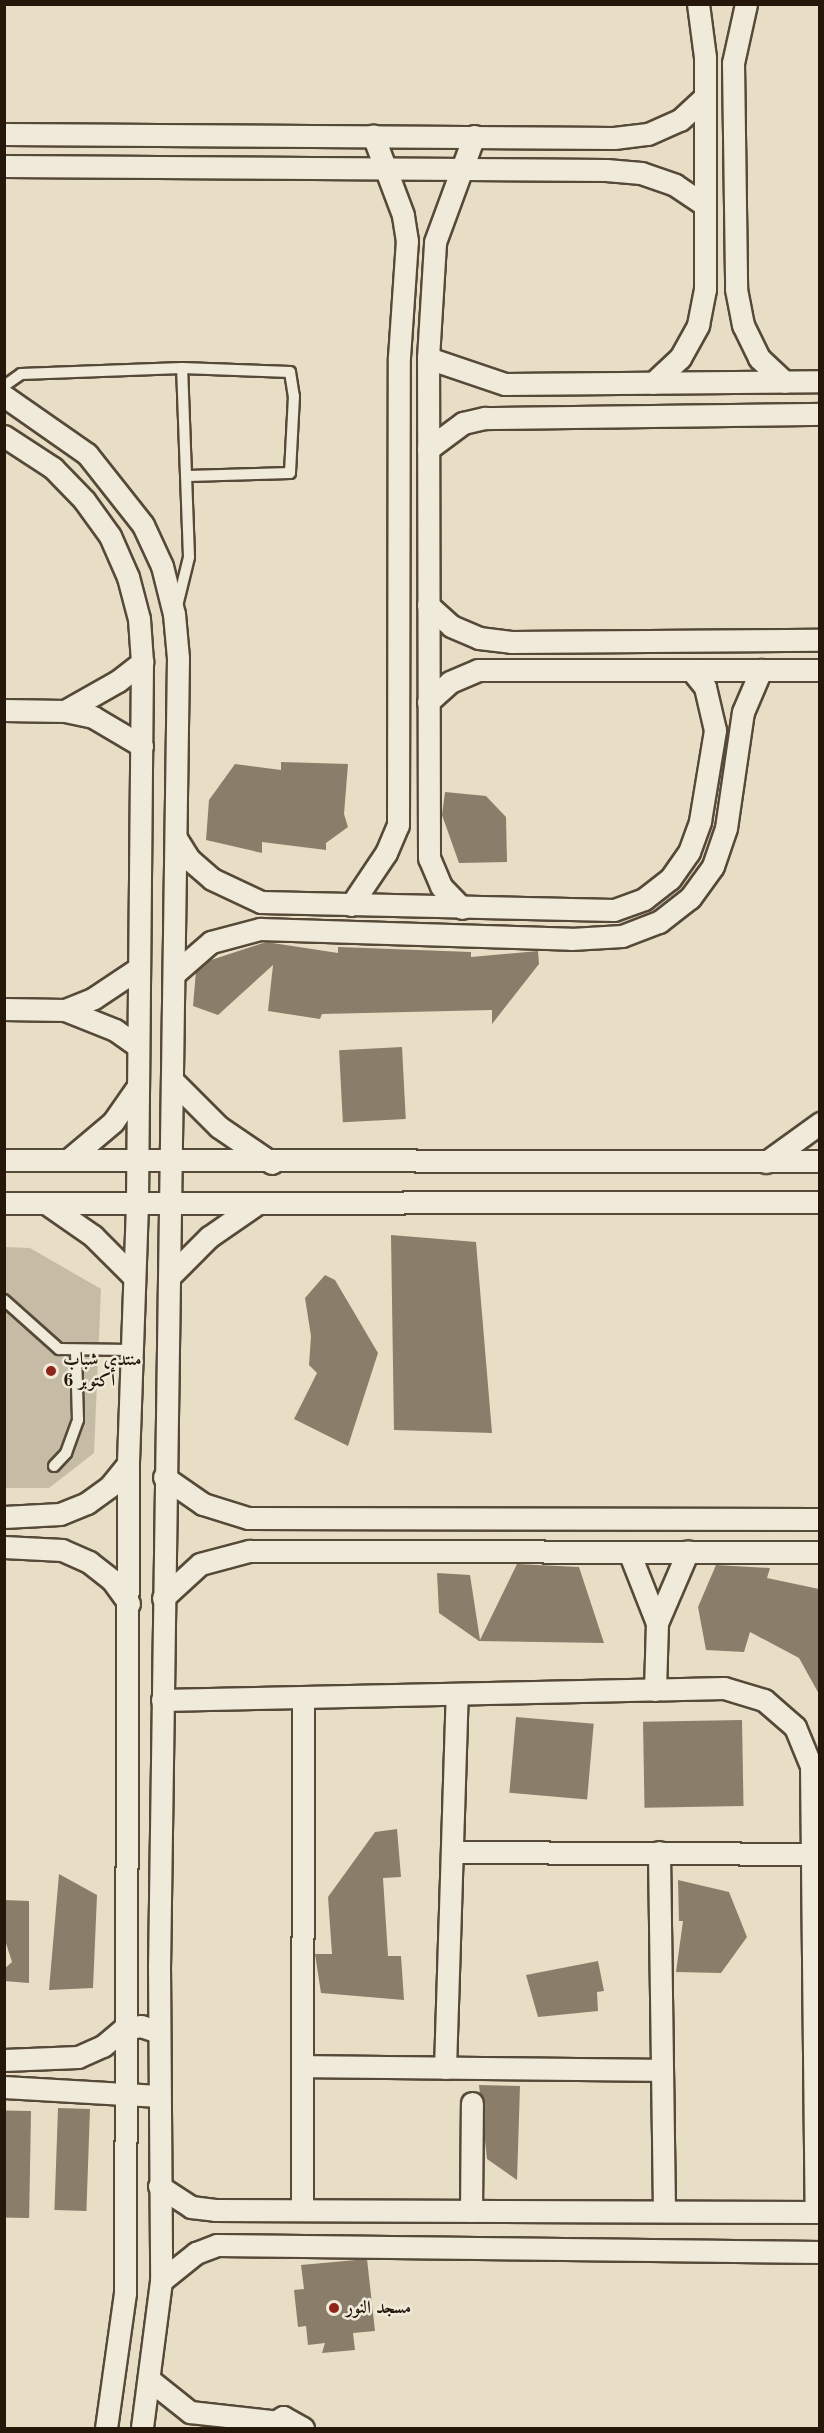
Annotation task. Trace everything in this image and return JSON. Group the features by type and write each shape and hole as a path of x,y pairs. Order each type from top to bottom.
{"street":[{"path":"653,383 680,358 698,325 705,289 705,87 698,4"},
{"path":"746,4 733,80 736,289 743,325 759,358 784,381"},
{"path":"4,134 614,138 648,134 680,120 720,68 733,80"},
{"path":"351,905 386,853 398,825 399,357 407,240 387,169 374,135"},
{"path":"462,908 441,886 429,858 427,828 428,358 435,242 474,136"},
{"path":"4,166 462,169 641,173 675,185 705,205"},
{"path":"407,240 411,232 421,228 430,232 435,242"},
{"path":"705,289 721,298 736,289"},
{"path":"428,358 505,384 819,381"},
{"path":"505,384 492,397 493,406 507,418"},
{"path":"4,396 87,454 117,487 162,566 174,614 176,837 172,1204 164,1477 158,2032 160,2281 151,2381 142,2428"},
{"path":"428,448 463,423 507,418 819,414"},
{"path":"4,436 53,468 84,500 110,536 136,609 142,662 138,1162 128,1464 129,1604 123,2029 125,2293 106,2428"},
{"path":"428,605 451,626 479,638 511,642 819,640"},
{"path":"508,668 497,654 511,642"},
{"path":"65,711 93,698 142,662"},
{"path":"428,702 450,682 478,670 508,668 819,670"},
{"path":"176,837 189,859 212,879 261,902 614,910 644,899 670,879 689,852 700,821 711,752 713,708 691,670"},
{"path":"174,974 211,942 260,930 571,939 622,936 659,922 690,898 713,866 726,828 743,712 762,670"},
{"path":"4,710 65,711 102,721 142,746"},
{"path":"711,752 715,745 730,743 736,757"},
{"path":"398,825 411,839 427,828"},
{"path":"260,930 249,916 261,902"},
{"path":"65,1010 94,998 139,968"},
{"path":"4,1009 65,1010 116,1030 138,1046"},
{"path":"173,1081 219,1127 272,1163"},
{"path":"68,1160 113,1122 138,1086"},
{"path":"766,1162 819,1123"},
{"path":"4,1160 172,1163 819,1161"},
{"path":"4,1203 255,1205 819,1202"},
{"path":"47,1203 93,1236 133,1276"},
{"path":"169,1277 209,1237 255,1205"},
{"path":"4,1517 60,1514 87,1503 128,1464"},
{"path":"164,1477 203,1504 248,1518 819,1519"},
{"path":"248,1518 249,1551"},
{"path":"4,1547 62,1551 89,1562 112,1580 129,1604"},
{"path":"163,1598 200,1564 249,1551 819,1552"},
{"path":"629,1551 657,1623"},
{"path":"655,1690 657,1623 688,1551"},
{"path":"159,2186 191,2207 214,2210 818,2212 816,1854 811,1766 795,1727 764,1700 724,1689 162,1700"},
{"path":"445,2068 457,1694"},
{"path":"302,2210 303,1698"},
{"path":"452,1852 816,1854"},
{"path":"659,1852 664,2211"},
{"path":"4,2060 78,2057 102,2046 123,2029 141,2026 158,2032"},
{"path":"302,2066 662,2070"},
{"path":"4,2087 85,2089 123,2096 159,2096"},
{"path":"471,2211 472,2103"},
{"path":"214,2210 217,2245"},
{"path":"160,2281 196,2253 217,2245 819,2252"},
{"path":"151,2381 190,2412 267,2425 289,2417 303,2428"}],"lane":[{"path":"4,386 21,374 182,368 283,368 294,378 290,472 188,476"},
{"path":"174,614 189,557 188,476 182,368"},
{"path":"4,1300 51,1345 76,1351 131,1350"},
{"path":"54,1466 70,1445 78,1420 76,1351"}],"shaded area":[{"name":"منتدى شباب 6 أكتوبر","path":"5,1247 30,1248 101,1289 94,1453 49,1488 5,1488"}],"building":[{"path":"281,762 348,764 344,814 348,827 326,843 326,850 262,842 262,853 206,840 209,800 235,764 281,770"},
{"path":"445,792 486,796 506,817 507,862 459,863 442,815"},
{"path":"266,942 338,953 338,947 471,952 471,957 538,951 539,964 492,1024 492,1010 322,1014 320,1019 268,1011 273,965 218,1015 193,1006 196,971 208,961"},
{"path":"402,1047 406,1119 343,1122 339,1050"},
{"path":"391,1235 476,1242 492,1433 394,1430"},
{"path":"325,1275 335,1280 378,1353 348,1446 294,1419 317,1373 309,1365 311,1336 305,1298"},
{"path":"517,1564 579,1567 604,1643 479,1641 439,1613 437,1573 470,1575 480,1640"},
{"path":"716,1565 770,1568 767,1578 819,1589 819,1694 799,1658 750,1632 744,1652 706,1650 698,1607"},
{"path":"516,1717 594,1724 587,1800 509,1793"},
{"path":"742,1720 744,1806 645,1808 643,1722"},
{"path":"397,1829 401,1877 383,1878 388,1956 401,1956 404,2000 321,1993 315,1954 332,1954 328,1897 375,1832"},
{"path":"59,1874 97,1895 93,1988 49,1990"},
{"path":"678,1880 729,1892 747,1937 721,1973 676,1972 683,1921 679,1921"},
{"path":"4,1900 29,1901 29,1983 4,1981 4,1969 12,1962 4,1937"},
{"path":"598,1961 604,1991 597,1992 598,2011 538,2017 526,1975"},
{"path":"479,2085 520,2086 517,2180 487,2159"},
{"path":"58,2108 90,2109 86,2211 54,2210"},
{"path":"4,2111 31,2111 29,2218 4,2218"},
{"name":"مسجد النور","path":"367,2259 375,2331 353,2333 355,2350 322,2353 325,2343 308,2345 306,2326 298,2327 294,2290 304,2289 301,2265"}],"place":[{"name":"منتدى شباب 6 أكتوبر","path":"51,1371"},
{"name":"مسجد النور","path":"334,2308"}]}
